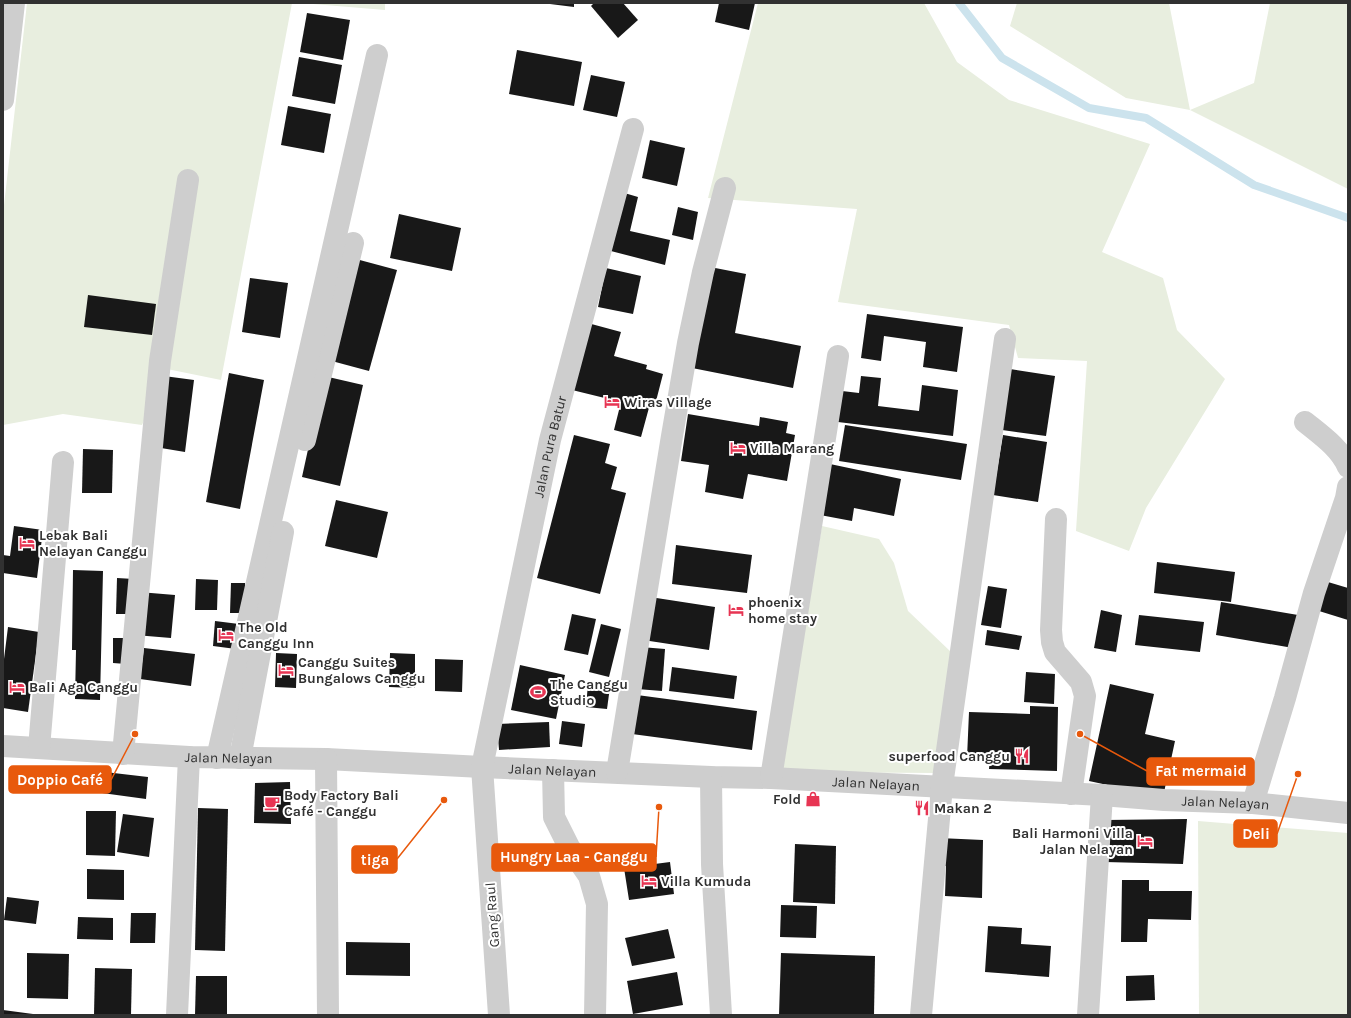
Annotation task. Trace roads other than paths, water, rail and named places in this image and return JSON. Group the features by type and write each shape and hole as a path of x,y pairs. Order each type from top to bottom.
{"street":[{"path":"3,100 14,3"},
{"path":"217,758 377,55"},
{"name":"Jalan Pura Batur","path":"482,767 550,440 633,129"},
{"path":"123,754 160,361 188,180"},
{"path":"617,772 670,444 688,343 703,272 725,188"},
{"path":"240,758 288,506 353,243"},
{"path":"921,1015 942,786 1005,338"},
{"path":"772,778 838,356"},
{"path":"1305,422 1329,442 1345,460 1348,467"},
{"path":"39,748 63,462"},
{"path":"1253,803 1285,698 1314,593 1346,498 1348,487"},
{"path":"1056,519 1051,630 1052,642 1055,652 1081,682 1086,696 1071,794"},
{"name":"Jalan Nelayan","path":"3,746 189,757 326,759 942,786 1164,800 1253,803 1348,813"},
{"path":"177,1015 189,757"},
{"path":"326,759 328,1015"},
{"name":"Gang Raul","path":"482,767 499,1015"},
{"path":"553,770 554,817 569,846 589,876 598,904 595,1015"},
{"path":"711,777 712,864 721,1015"},
{"path":"1088,1015 1102,795"}],"waterway":[{"path":"959,3 1002,58 1089,108 1146,118 1254,185 1348,218"}],"place":[{"name":"Wiras Village","path":"612,402"},
{"name":"Villa Marang","path":"738,448"},
{"name":"Lebak Bali Nelayan Canggu","path":"27,543"},
{"name":"phoenix home stay","path":"736,610"},
{"name":"The Old Canggu Inn","path":"226,635"},
{"name":"Canggu Suites Bungalows Canggu","path":"286,670"},
{"name":"Bali Aga Canggu","path":"17,687"},
{"name":"The Canggu Studio","path":"538,692"},
{"name":"Doppio Café","path":"135,734"},
{"name":"Fat mermaid","path":"1080,734"},
{"name":"superfood Canggu","path":"1022,756"},
{"name":"Deli","path":"1298,774"},
{"name":"Fold","path":"813,799"},
{"name":"tiga","path":"444,800"},
{"name":"Body Factory Bali Café - Canggu","path":"272,803"},
{"name":"Hungry Laa - Canggu","path":"659,807"},
{"name":"Makan 2","path":"922,808"},
{"name":"Bali Harmoni Villa Jalan Nelayan","path":"1145,841"},
{"name":"Villa Kumuda","path":"649,881"}]}
